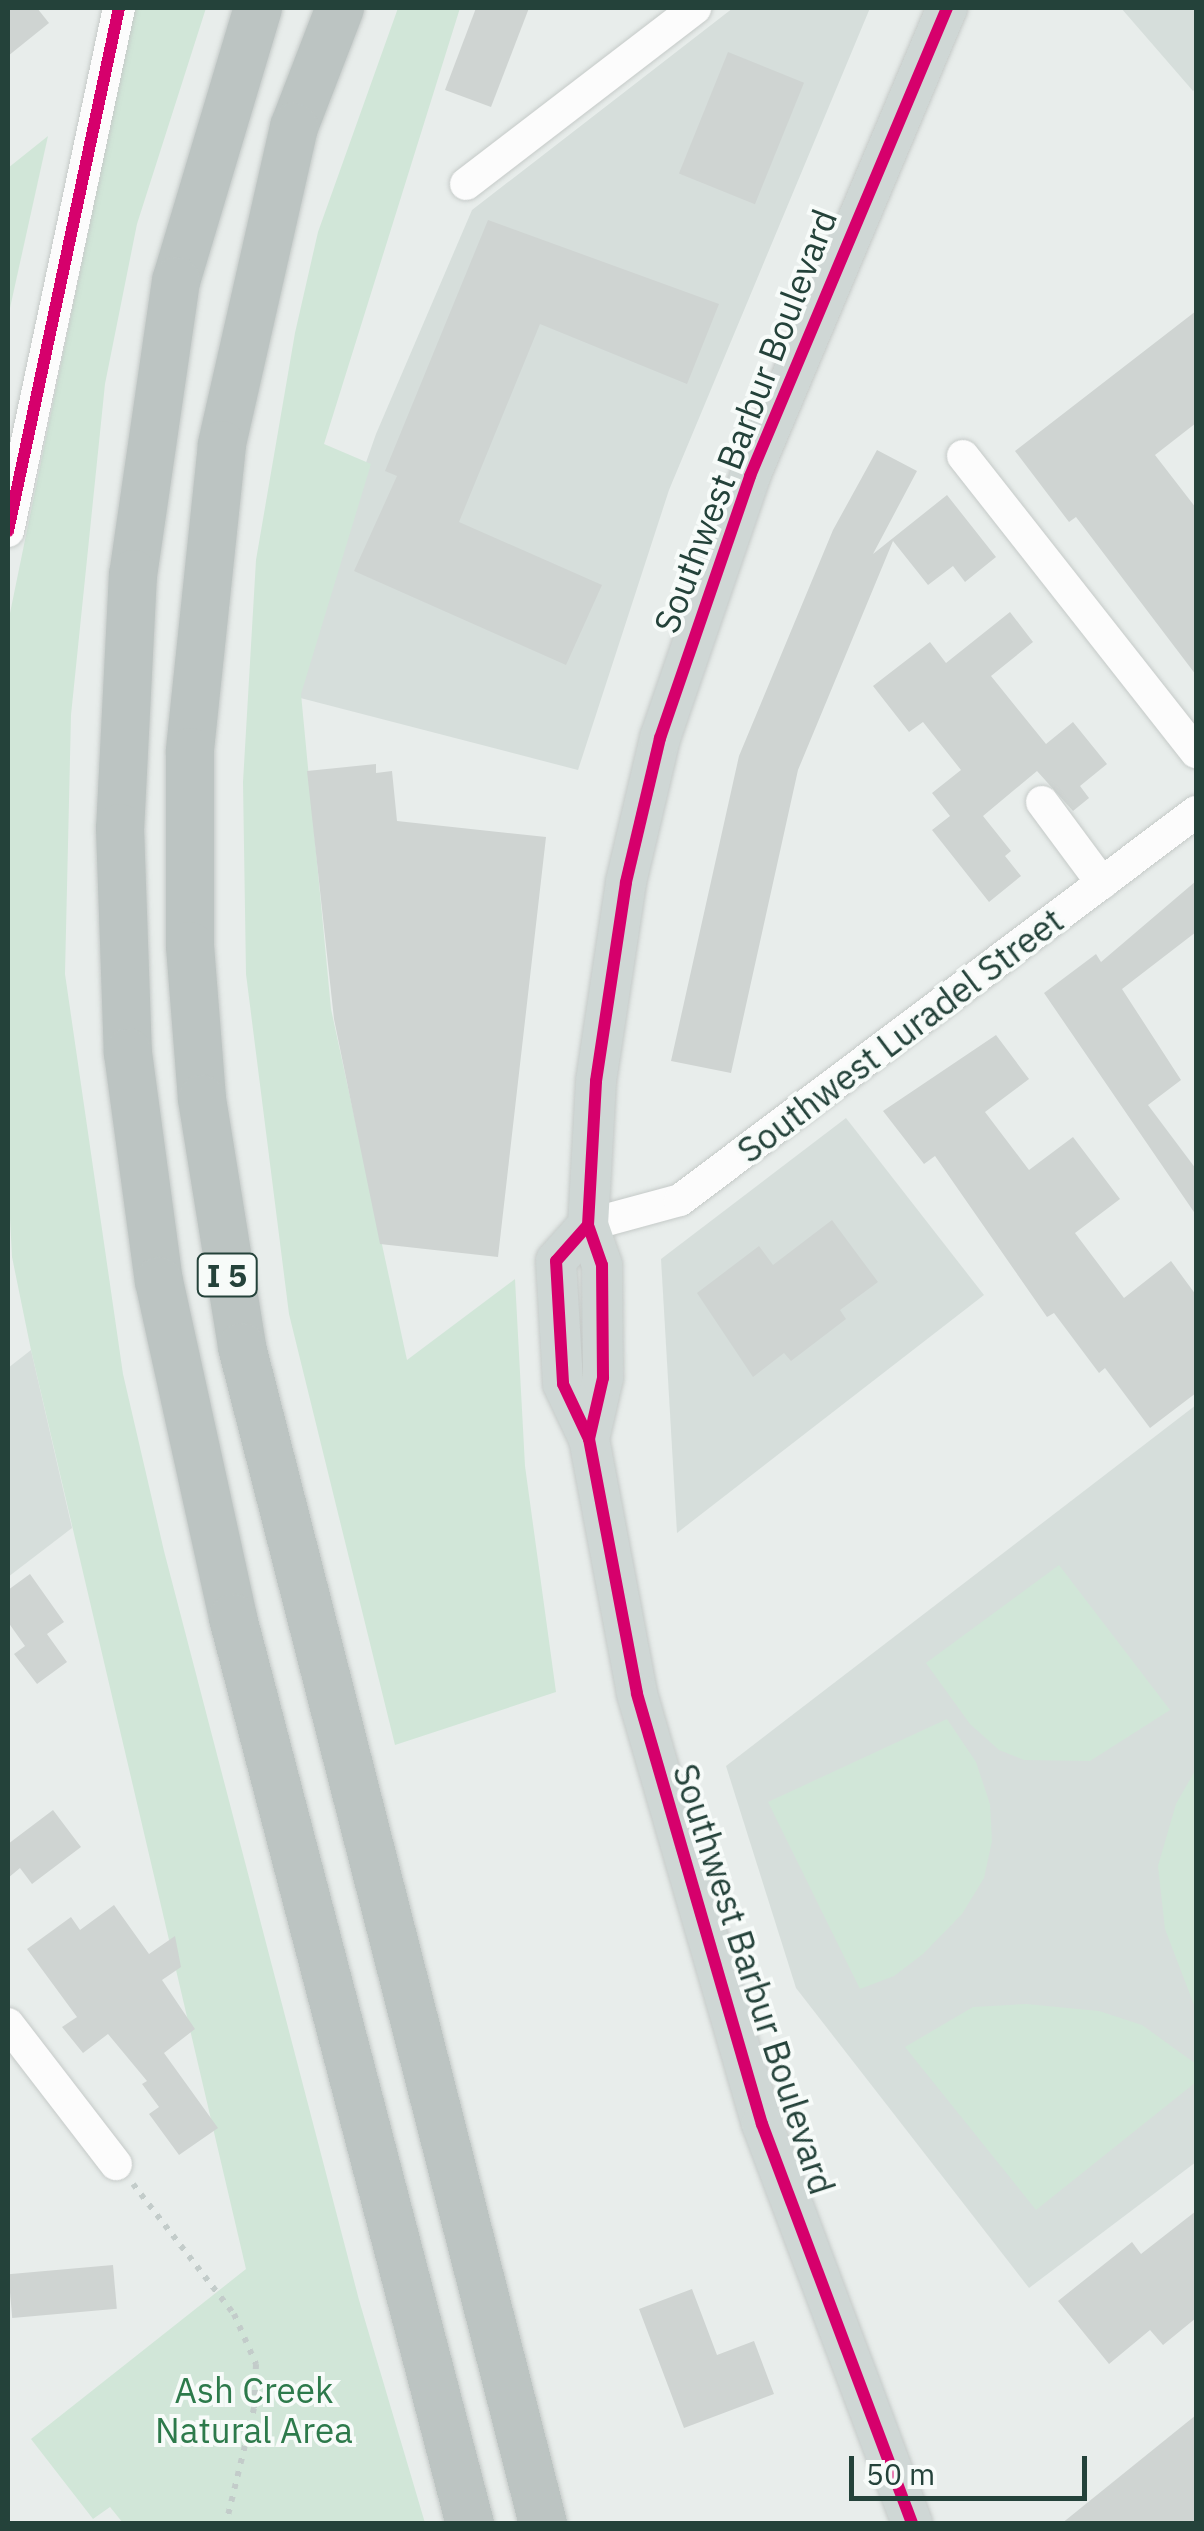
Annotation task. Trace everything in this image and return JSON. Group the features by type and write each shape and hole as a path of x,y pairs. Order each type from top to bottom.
{"highway":[{"name":"I 5","path":"258,8 176,281 133,574 120,828 127,1036 159,1281 196,1456 470,2524"},
{"name":"I 5","path":"340,8 294,127 222,446 190,752 190,946 202,1099 238,1330 543,2524"}],"main road":[{"name":"Southwest Barbur Boulevard","path":"912,2524 762,2124 698,1919 636,1694 588,1439 563,1384 556,1262 588,1224 607,996 660,738 750,476 947,8"}],"street":[{"path":"8,527 119,8"},
{"path":"466,184 696,8"},
{"path":"963,456 1196,752"},
{"path":"1042,802 1102,883"},
{"name":"Southwest Luradel Street","path":"588,1224 680,1200 1196,812"},
{"path":"8,2024 116,2164"}],"path":[{"path":"116,2164 234,2314 249,2343 254,2408 226,2524"}],"shaded area":[{"path":"733,8 870,8 669,490 578,770 285,694 376,434 472,210"},
{"path":"1121,8 1196,8 1193,91"},
{"path":"846,1118 984,1295 677,1533 661,1259"},
{"path":"31,1350 72,1528 8,1577 8,1368"},
{"path":"1196,1405 1196,2162 1029,2288 796,1988 726,1766"}],"green space":[{"name":"Ash Creek Natural Area","path":"134,8 206,8 137,224 105,384 71,715 65,974 123,1374 164,1551 359,2300 425,2523 123,2523 110,2507 93,2519 31,2439 246,2269 31,1350 12,1257 8,1180 9,618"},
{"path":"398,8 460,8 324,444 371,464 301,694 331,1009 407,1360 515,1279 525,1466 556,1692 395,1745 289,1314 246,974 243,782 256,560 295,333 318,232"},
{"path":"48,136 8,317 8,168"},
{"path":"1059,1565 1170,1710 1090,1761 1024,1760 999,1750 970,1724 926,1663"},
{"path":"947,1719 976,1762 990,1804 992,1841 984,1878 962,1914 923,1954 894,1976 860,1989 768,1802"},
{"path":"1196,1769 1196,2010 1165,1929 1158,1866 1176,1804"},
{"path":"1026,2004 1099,2011 1142,2025 1196,2064 1196,2082 1036,2210 905,2047 973,2007"}],"building":[{"path":"8,8 37,8 49,23 8,56"},
{"path":"476,8 529,8 491,107 445,90"},
{"path":"728,52 804,83 755,204 679,173"},
{"path":"488,220 719,304 687,384 540,324 459,522 602,585 566,665 354,571 397,476 385,471"},
{"path":"1196,311 1196,423 1155,455 1196,508 1196,675 1076,517 1069,522 1015,451"},
{"path":"877,450 917,471 873,554 947,495 996,557 965,582 953,566 928,585 893,541 798,770 731,1073 671,1061 739,756 833,530"},
{"path":"1010,612 1033,642 991,676 1046,744 1073,722 1107,764 1080,786 1089,798 1073,811 1037,771 983,816 1011,851 1005,856 1021,876 989,902 932,830 950,816 932,793 961,770 923,722 909,732 873,686 930,642 946,663"},
{"path":"376,764 376,773 392,771 397,821 546,837 498,1257 380,1244 334,1019 307,771"},
{"path":"1196,881 1196,932 1122,989 1181,1080 1148,1105 1196,1169 1196,1215 1044,993 1096,954 1101,962"},
{"path":"996,1035 1029,1079 985,1112 1029,1170 1073,1137 1120,1199 1075,1233 1124,1298 1171,1261 1196,1295 1196,1393 1150,1428 1105,1368 1099,1373 1054,1313 1047,1317 935,1156 924,1164 883,1111"},
{"path":"832,1220 878,1282 840,1310 846,1319 791,1361 784,1353 753,1377 697,1293 759,1246 773,1265"},
{"path":"30,1574 64,1622 47,1634 67,1662 37,1684 14,1654 25,1646 8,1622 8,1590"},
{"path":"53,1810 81,1847 32,1884 20,1868 8,1878 8,1844"},
{"path":"114,1905 149,1954 175,1936 181,1967 162,1980 195,2029 164,2053 218,2128 179,2155 149,2114 159,2107 142,2084 147,2081 108,2034 83,2053 62,2027 77,2017 27,1949 71,1917 80,1930"},
{"path":"1196,2211 1196,2318 1163,2345 1150,2330 1109,2364 1058,2301 1132,2242 1141,2254"},
{"path":"113,2265 117,2309 12,2318 8,2274"},
{"path":"692,2289 717,2355 754,2341 774,2394 684,2428 639,2309"},
{"path":"1196,2415 1196,2524 1061,2524"}],"cycle path":[{"path":"8,531 119,8"},
{"path":"589,1439 603,1378 602,1265 588,1225 596,1081 626,882 660,738 750,476 947,8"},
{"path":"588,1225 556,1261 563,1384 589,1439 637,1694 762,2124 912,2524"}]}
